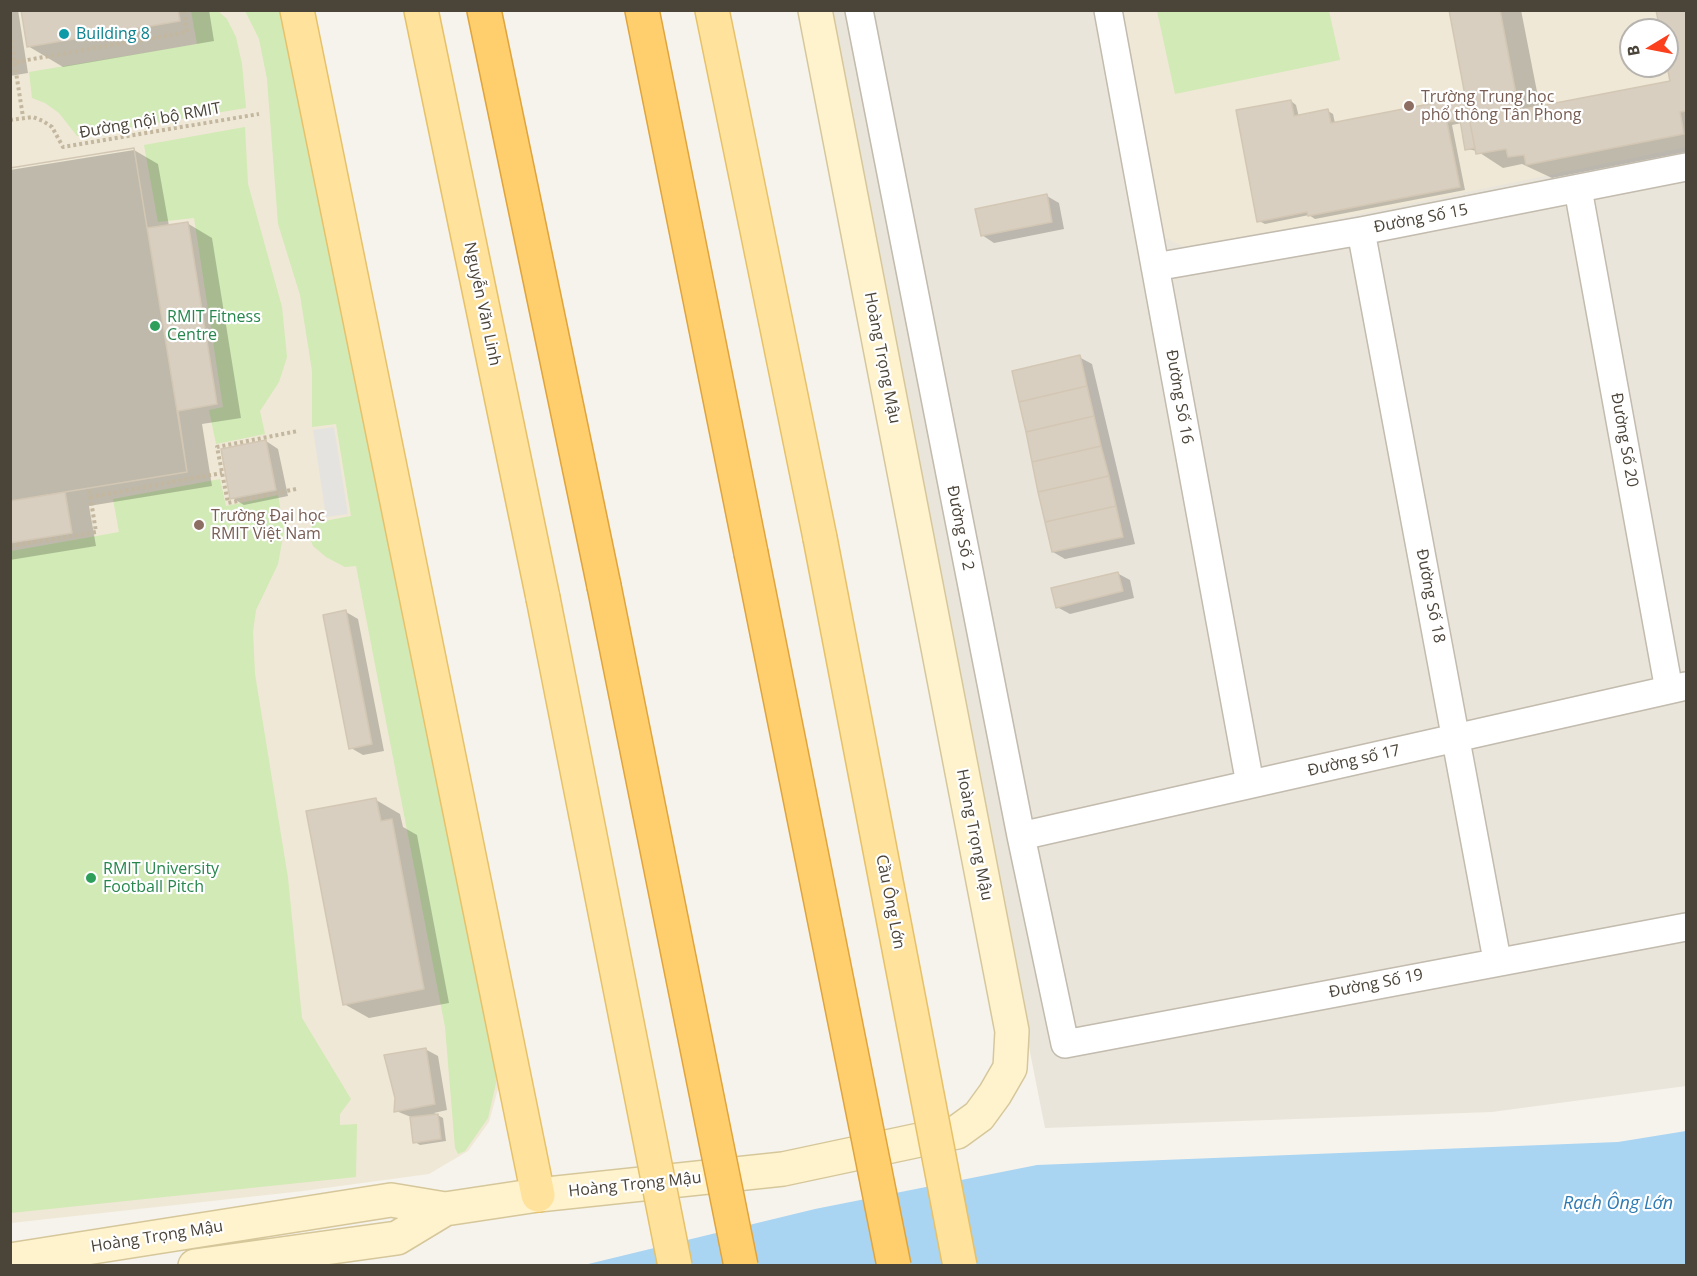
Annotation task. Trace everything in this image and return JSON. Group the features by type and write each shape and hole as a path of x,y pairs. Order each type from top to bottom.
{"highway":[{"path":"484,10 604,586 741,1266"},
{"path":"642,10 894,1266"}],"main road":[{"path":"297,10 538,1195"},
{"name":"Nguyễn Văn Linh","path":"421,10 543,598 675,1266"},
{"name":"Cầu Ông Lớn","path":"712,10 820,538 960,1266"},
{"name":"Hoàng Trọng Mậu","path":"10,1260 391,1200 445,1209 538,1195 783,1169 957,1132 979,1116 1010,1068 1012,1031 815,10"},
{"name":"Hoàng Trọng Mậu","path":"195,1266 398,1238 445,1209"}],"street":[{"name":"Đường Số 2","path":"859,10 1021,836 1065,1044"},
{"name":"Đường Số 16","path":"1108,10 1250,784"},
{"name":"Đường Số 15","path":"1155,267 1360,231 1686,168"},
{"name":"Đường Số 20","path":"1578,189 1678,688"},
{"name":"Đường Số 18","path":"1360,231 1497,960"},
{"name":"Đường số 17","path":"1021,836 1678,688"},
{"name":"Đường Số 19","path":"1065,1044 1497,960 1686,927"}],"path":[{"path":"13,62 187,32 184,10"},
{"path":"10,34 23,117 10,120"},
{"name":"Đường nội bộ RMIT","path":"23,117 43,121 52,127 63,147 260,114"},
{"path":"296,489 228,502 217,447 298,431"},
{"path":"90,497 222,473"},
{"path":"10,546 96,532 89,488"}],"shaded area":[{"name":"Trường Đại học RMIT Việt Nam","path":"10,11 283,11 500,1082 489,1122 468,1151 429,1174 303,1191 11,1223"},
{"path":"824,11 1686,11 1686,1086 1492,1112 1045,1128"},
{"name":"Trường Trung học phổ thông Tân Phong","path":"1112,11 1686,11 1686,147 1189,249 1157,234"},
{"path":"334,427 348,514 326,517 313,430"}],"green space":[{"path":"191,11 218,11 227,19 236,37 242,64 246,108 77,136 59,113 45,103 32,98 29,72 197,44"},
{"path":"245,11 281,11 495,1069 496,1083 488,1118 465,1151 458,1154 455,1148 445,1027 356,566 345,567 326,557 313,546 308,533 314,523 351,516 336,424 312,427 312,371 300,295 278,224 267,79 259,39"},
{"path":"1157,11 1329,11 1340,60 1175,94"},
{"path":"245,127 248,184 282,307 287,357 279,382 260,411 265,434 216,444 209,410 223,407 194,218 158,222 144,145"},
{"path":"220,479 226,506 278,495 284,531 278,564 256,610 253,632 255,674 288,878 302,1018 351,1099 340,1114 340,1125 357,1124 356,1177 11,1213 11,551 119,532 113,499"}],"water":[{"name":"Rạch Ông Lớn","path":"1686,1131 1686,1265 580,1266 815,1209 1037,1165 1618,1142"}],"building":[{"name":"Building 8","path":"21,10 178,10 180,21 27,47"},
{"path":"1449,10 1500,10 1519,110 1670,81 1669,78 1679,78 1679,18 1658,18 1656,10 1686,10 1686,111 1680,112 1684,134 1526,165 1524,155 1508,157 1506,149 1476,154"},
{"path":"1465,97 1475,148 1465,150 1460,120 1447,122 1460,187 1308,216 1307,212 1257,222 1236,110 1291,100 1294,116 1328,109 1331,123"},
{"path":"134,148 147,228 188,222 217,404 178,411 187,472 65,492 72,533 10,543 10,168"},
{"path":"134,148 187,472 10,501 10,168"},
{"path":"1047,194 1052,222 981,236 975,209"},
{"path":"1080,355 1087,386 1019,402 1012,371"},
{"path":"1087,386 1094,416 1026,432 1019,402"},
{"path":"1094,416 1101,446 1032,462 1026,432"},
{"path":"266,440 276,490 230,499 221,449"},
{"path":"1101,446 1109,476 1038,492 1032,462"},
{"path":"1109,476 1116,506 1045,522 1038,492"},
{"path":"1116,506 1123,537 1052,552 1045,522"},
{"path":"1118,572 1123,591 1056,608 1051,588"},
{"path":"346,610 372,744 349,749 323,615"},
{"path":"376,798 381,821 392,819 424,989 343,1005 306,811"},
{"path":"426,1048 435,1104 394,1112 395,1098 384,1055"},
{"path":"438,1114 441,1139 413,1143 410,1117"}],"place":[{"name":"Building 8","path":"64,34"},
{"name":"Trường Trung học phổ thông Tân Phong","path":"1409,106"},
{"name":"RMIT Fitness Centre","path":"155,326"},
{"name":"Trường Đại học RMIT Việt Nam","path":"199,525"},
{"name":"RMIT University Football Pitch","path":"91,878"}]}
